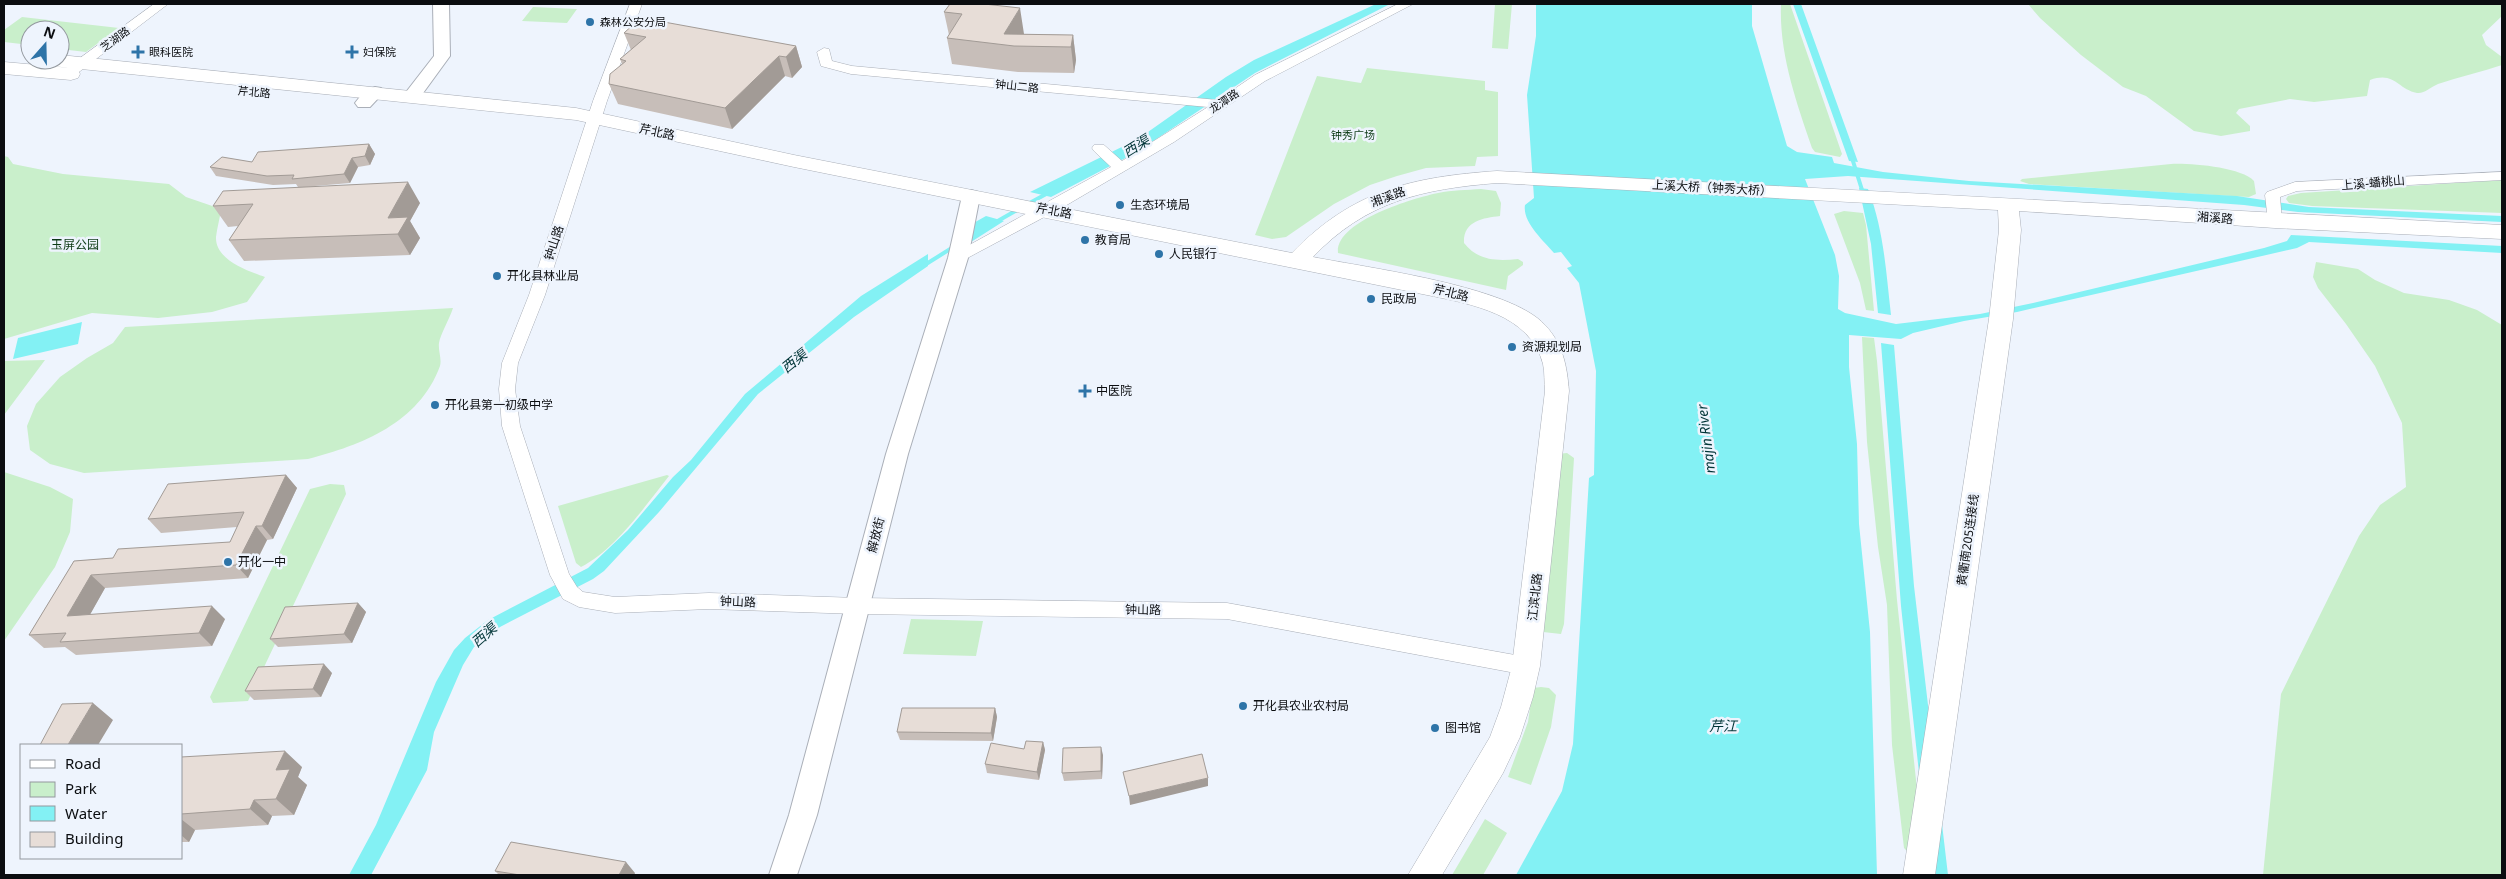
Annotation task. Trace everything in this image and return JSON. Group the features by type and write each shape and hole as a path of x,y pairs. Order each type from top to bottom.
{"main road":[{"path":"4,54 20,56"},
{"name":"芹北路","path":"70,67 74,69"},
{"name":"芹北路","path":"4,68 74,69 569,119 594,119"},
{"name":"芹北路","path":"369,98 412,96 557,111 972,196 1298,260 1444,291 1484,301 1513,312"},
{"name":"湘溪路","path":"1298,260 1330,227 1346,215 1371,202 1400,191 1436,183 1497,177"},
{"name":"上溪大桥（钟秀大桥）","path":"1497,177 1927,199"},
{"name":"湘溪路","path":"1927,199 2275,222 2502,232"},
{"name":"黄衢南205连接线","path":"1919,875 2001,319 2010,230 2008,204"},
{"name":"江滨北路","path":"1424,875 1480,786 1501,746 1516,708 1526,666 1557,391 1555,364 1545,340 1532,325 1513,312"}],"street":[{"name":"芝湖路","path":"74,69 162,4"},
{"path":"412,96 442,56 441,4"},
{"name":"钟山路","path":"636,4 594,119 537,295 510,362 507,389 511,426 563,581 570,593 579,599 602,604 709,601 858,606 1227,611 1526,666"},
{"name":"龙潭路","path":"958,258 1047,210 1169,139 1260,78 1407,4"},
{"name":"钟山二路","path":"824,52 826,63 851,70 1219,104"},
{"path":"1098,148 1120,167"},
{"name":"上溪-蟠桃山","path":"2275,222 2272,195 2295,187 2502,176"},
{"name":"解放街","path":"783,875 804,815 897,454 958,258 972,196"}],"green space":[{"path":"1495,4 1512,4 1508,49 1492,48"},
{"path":"1781,4 1790,4 1842,154 1840,157 1815,152 1812,148 1786,59 1781,23"},
{"path":"2028,4 2502,4 2502,16 2482,35 2486,45 2502,57 2502,65 2438,84 2420,93 2410,91 2391,79 2378,78 2370,80 2367,96 2314,102 2290,99 2239,109 2236,113 2250,126 2250,131 2221,136 2194,131 2146,96 2123,87 2081,55 2040,18"},
{"path":"533,7 577,9 567,23 522,21"},
{"path":"22,17 48,20 20,20 20,44 4,42 4,30"},
{"path":"70,22 119,28 86,52 70,50"},
{"name":"钟秀广场","path":"1367,68 1485,81 1485,90 1498,92 1498,156 1477,157 1475,166 1426,168 1397,176 1370,185 1334,204 1286,237 1272,239 1255,235 1317,76 1361,83"},
{"name":"玉屏公园","path":"4,156 8,157 13,164 63,174 169,184 186,197 221,209 216,237 217,245 221,252 242,268 265,277 247,302 212,312 158,318 92,313 4,339"},
{"path":"2171,164 2202,165 2238,172 2254,181 2256,194 2249,197 2029,184 2020,181 2022,179"},
{"path":"2502,180 2502,213 2312,206 2289,203 2286,199 2288,196 2301,193"},
{"path":"1481,189 1496,191 1501,203 1500,216 1487,218 1470,225 1464,243 1475,253 1488,259 1518,259 1523,262 1523,265 1508,276 1506,290 1338,253 1340,241 1349,231 1362,221 1378,213 1412,200 1438,193"},
{"path":"1844,211 1863,213 1866,225 1874,311 1866,310 1860,283 1834,214"},
{"path":"2316,262 2358,269 2375,280 2404,293 2449,300 2477,310 2502,325 2502,875 2263,875 2281,694 2359,536 2380,505 2406,487 2402,423 2375,366 2318,288 2313,277"},
{"path":"453,308 439,343 441,361 431,386 418,403 403,417 386,429 348,447 308,459 84,473 50,464 30,450 27,426 36,404 60,377 113,343 125,327"},
{"path":"1862,337 1874,338 1877,361 1897,600 1918,799 1907,851 1904,848 1892,745 1887,605 1878,547 1867,442"},
{"path":"45,360 4,415 4,361"},
{"path":"1567,453 1574,458 1564,624 1561,634 1543,632 1557,454"},
{"path":"4,472 50,487 73,499 70,532 55,567 4,641"},
{"path":"669,476 640,513 606,550 581,567 576,563 558,506"},
{"path":"330,484 344,485 346,494 248,701 213,703 210,697 310,489"},
{"path":"911,619 983,621 976,656 903,654"},
{"path":"1533,688 1549,688 1556,695 1551,727 1531,785 1508,777 1528,722"},
{"path":"1485,819 1507,833 1483,875 1452,875"}],"water":[{"path":"1376,4 1390,4 1255,73 1137,152 1051,197 1030,192 1138,139 1226,77 1254,60"},
{"name":"芹江","path":"1536,4 1752,4 1752,26 1787,146 1797,152 1832,157 1834,163 1883,172 1969,181 2237,196 2309,207 2502,216 2502,222 2298,212 2244,205 1848,176 1805,179 1835,255 1839,276 1838,309 1845,313 1896,324 1980,314 2264,248 2287,241 2291,235 2502,246 2502,253 2309,242 2297,248 2017,312 1964,321 1913,333 1901,339 1849,335 1849,367 1857,444 1859,524 1870,632 1877,875 1516,875 1562,791 1573,744 1589,478 1594,475 1596,371 1579,283 1567,268 1572,266 1561,252 1554,253 1540,237 1530,224 1525,211 1525,205 1534,198 1527,95 1536,36"},
{"path":"1793,4 1801,4 1858,162 1849,161"},
{"path":"1859,188 1868,189 1878,220 1884,251 1891,315 1878,313 1871,244"},
{"path":"986,216 1004,221 971,242 970,225"},
{"path":"928,254 928,266 854,317 758,394 659,512 604,571 593,579 500,627 474,647 463,665 434,732 427,770 371,875 349,875 376,825 436,682 454,650 465,638 488,620 588,568 628,530 673,477 691,460 745,394 861,296"},
{"path":"82,322 78,344 13,359 18,338"},
{"path":"1881,343 1894,345 1914,586 1948,875 1930,875 1901,606"}],"building":[{"path":"950,4 984,4 1020,8 1004,34 1073,35 1071,47 1014,46 947,38 962,14 944,12"},
{"path":"636,22 658,26 664,22 796,46 786,57 779,56 725,108 609,84 610,74 626,61 620,59 646,37 624,33"},
{"path":"369,144 365,156 352,158 344,174 292,179 294,175 267,176 210,167 222,157 252,162 258,152"},
{"path":"408,182 388,218 408,217 398,234 229,240 253,204 213,206 223,191"},
{"path":"286,475 262,526 256,526 236,565 91,575 67,616 212,606 199,633 60,642 66,633 29,635 74,561 113,558 118,549 230,542 244,512 148,519 168,484"},
{"path":"358,603 344,634 270,639 285,607"},
{"path":"324,664 313,689 245,691 258,667"},
{"path":"93,703 69,744 41,744 62,704"},
{"path":"902,708 995,708 991,733 897,732"},
{"path":"1026,741 1043,742 1037,772 985,764 991,743 1024,749"},
{"path":"1101,747 1101,771 1062,773 1063,748"},
{"path":"285,751 276,770 290,769 276,799 254,800 250,809 182,814 182,757"},
{"path":"1202,754 1208,778 1129,796 1123,772"},
{"path":"511,842 626,862 619,875 520,875 495,871"}],"waterway":[{"path":"1852,158 1863,193"},
{"name":"西渠","path":"1026,205 1048,193"},
{"name":"西渠","path":"996,222 1017,210"},
{"name":"西渠","path":"923,266 955,246"}],"place":[{"name":"森林公安分局","path":"590,22"},
{"name":"眼科医院","path":"138,52"},
{"name":"妇保院","path":"352,52"},
{"name":"生态环境局","path":"1120,205"},
{"name":"教育局","path":"1085,240"},
{"name":"人民银行","path":"1159,254"},
{"name":"开化县林业局","path":"497,276"},
{"name":"民政局","path":"1371,299"},
{"name":"资源规划局","path":"1512,347"},
{"name":"中医院","path":"1085,391"},
{"name":"开化县第一初级中学","path":"435,405"},
{"name":"开化一中","path":"228,562"},
{"name":"开化县农业农村局","path":"1243,706"},
{"name":"图书馆","path":"1435,728"}],"water label":[{"name":"majin River","path":"1706,439"}]}
